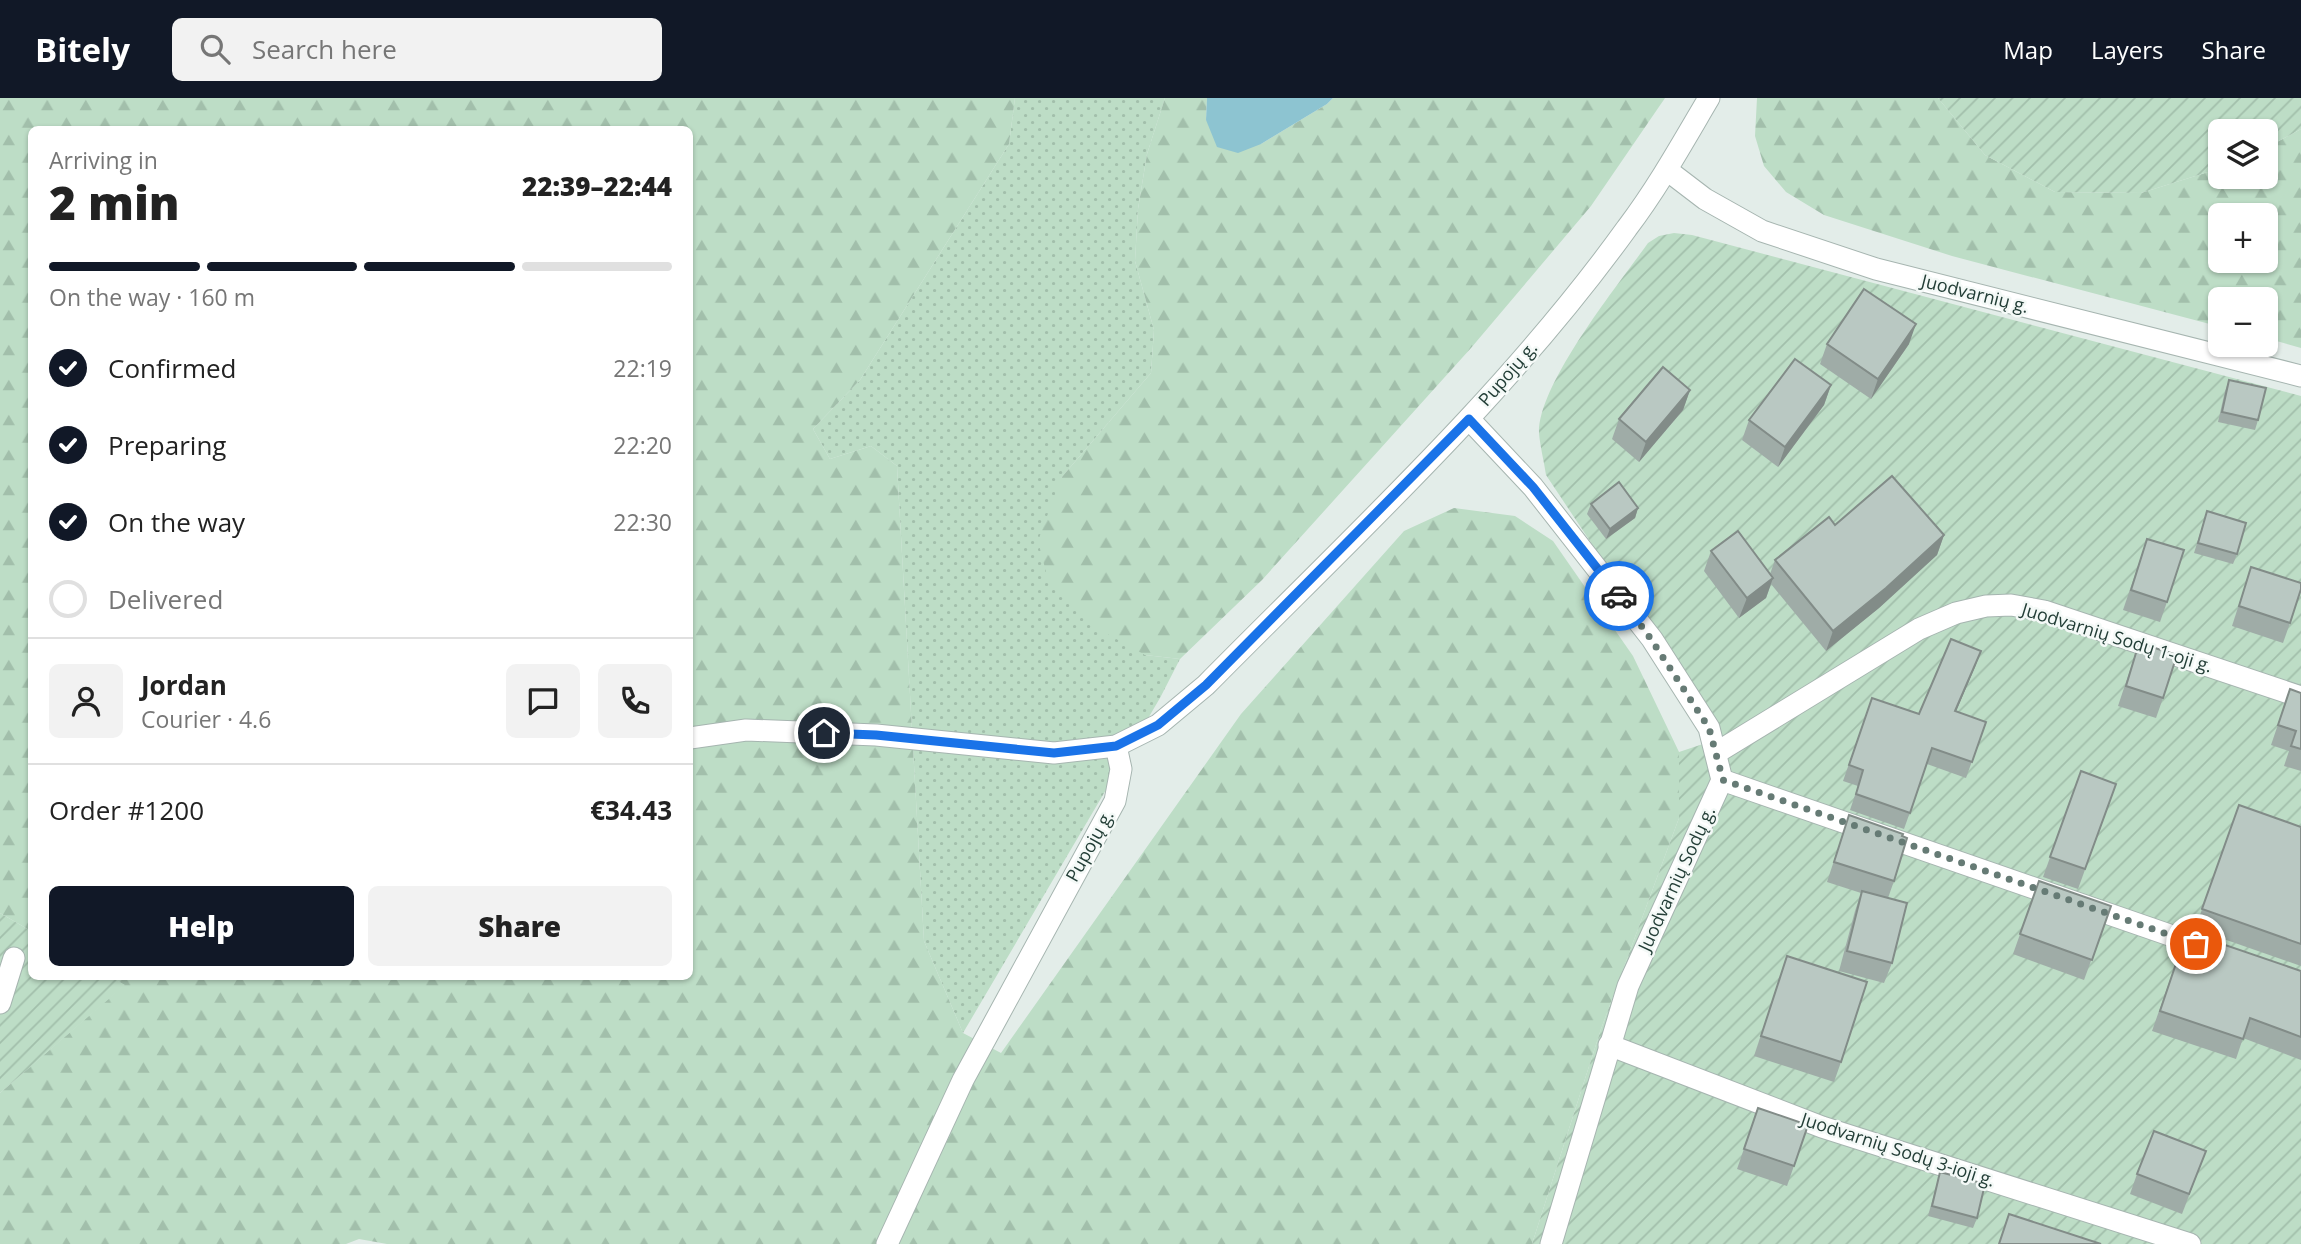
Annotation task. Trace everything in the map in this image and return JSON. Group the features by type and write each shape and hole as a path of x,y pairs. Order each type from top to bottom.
{"street":[{"name":"Pupojų g.","path":"887,1244 963,1080 1115,801 1121,769 1116,746 1158,725 1206,685 1469,419 1572,299 1627,229 1667,170 1709,98"},
{"name":"Juodvarnių g.","path":"1667,170 1705,199 1762,231 1875,269 2301,376"},
{"path":"1469,419 1533,487 1651,639 1709,728 1723,780 2235,958"},
{"name":"Juodvarnių Sodų 1-oji g.","path":"1716,753 1919,629 1956,613 1986,606 2011,605 2044,611 2301,697"},
{"path":"693,738 746,730 876,735 1054,753 1116,746"},
{"name":"Juodvarnių Sodų g.","path":"1551,1244 1628,985 1723,780"},
{"path":"0,1003 15,956"},
{"name":"Juodvarnių Sodų 3-ioji g.","path":"1609,1045 1822,1127 2190,1244"}],"green space":[{"path":"0,98 1015,98 1009,144 860,380 813,429 830,459 871,446 897,466 924,941 963,1033 1001,1053 1241,714 1404,531 1454,508 1515,516 1553,541 1633,656 1679,752 1679,818 1601,1029 1532,1244 387,1244 359,1239 346,1244 0,1244 0,1093 124,985 116,980 693,980 693,126 28,126 28,929 0,913"},
{"path":"1015,98 1165,98 1147,154 1138,209 1135,261 1154,330 1151,373 1061,478 1145,655 1180,659 1160,698 963,1033 924,941 897,466 871,446 830,459 813,429 860,380 1009,144"},
{"path":"1165,98 1207,98 1206,120 1261,144 1333,98 1665,98 1591,206 1471,348 1262,580 1180,659 1145,655 1086,622 1046,572 1038,541 1061,478 1151,373 1154,330 1135,261 1138,209 1147,154"},
{"path":"1757,98 1938,98 1985,155 2055,192 2141,193 2208,172 2208,189 2278,189 2278,141 2301,129 2301,348 2278,341 2278,287 2208,287 2208,324 1952,256 1824,215 1786,192 1764,166 1755,136"},
{"path":"1938,98 2301,98 2301,129 2278,141 2278,119 2208,119 2208,172 2141,193 2055,192 1985,155"},
{"path":"1674,233 1692,235 2301,396 2301,1244 1532,1244 1601,1029 1679,818 1679,752 1721,738 1546,475 1539,433 1542,412 1551,389 1582,335 1648,243 1659,236"},
{"path":"0,913 28,929 28,980 116,980 125,985 0,1093"}],"water":[{"path":"1207,98 1333,98 1261,144 1238,153 1217,147 1206,120"}],"building":[{"path":"1864,289 1916,324 1878,379 1827,344"},
{"path":"1795,359 1831,385 1785,447 1749,420"},
{"path":"1663,367 1690,390 1646,442 1619,419"},
{"path":"2229,380 2266,388 2258,420 2222,412"},
{"path":"1892,476 1944,535 1886,588 1833,631 1775,560 1829,517 1835,525"},
{"path":"1619,482 1638,508 1610,529 1591,504"},
{"path":"2207,511 2246,523 2237,554 2198,543"},
{"path":"1738,531 1773,578 1747,598 1711,551"},
{"path":"2147,539 2184,550 2167,602 2131,590"},
{"path":"2251,567 2301,583 2290,623 2239,606"},
{"path":"1951,639 1981,651 1955,711 1986,722 1972,762 1932,748 1910,813 1856,794 1863,770 1849,765 1872,698 1919,714"},
{"path":"2139,643 2177,655 2163,698 2126,686"},
{"path":"2290,689 2301,693 2301,749 2291,746 2296,731 2278,725"},
{"path":"2081,771 2116,784 2085,869 2050,857"},
{"path":"2239,805 2301,827 2301,944 2202,909"},
{"path":"1849,815 1903,834 1902,836 1907,838 1894,881 1834,862"},
{"path":"2039,881 2111,906 2092,960 2020,934"},
{"path":"1862,891 1907,903 1892,963 1847,951"},
{"path":"2186,934 2193,934 2301,971 2301,1037 2250,1018 2243,1039 2160,1011"},
{"path":"1787,956 1867,982 1841,1062 1761,1036"},
{"path":"1758,1108 1808,1125 1794,1166 1744,1149"},
{"path":"2154,1131 2206,1151 2189,1194 2137,1174"},
{"path":"1940,1172 1985,1184 1977,1218 1932,1206"},
{"path":"2009,1214 2101,1244 1999,1244"}],"way so far":[{"path":"1619,596 1651,639 1709,728 1723,780 2196,944"}],"route":[{"path":"824,733 876,735 1054,753 1116,746 1158,725 1206,685 1469,419 1533,487 1619,596"}]}
